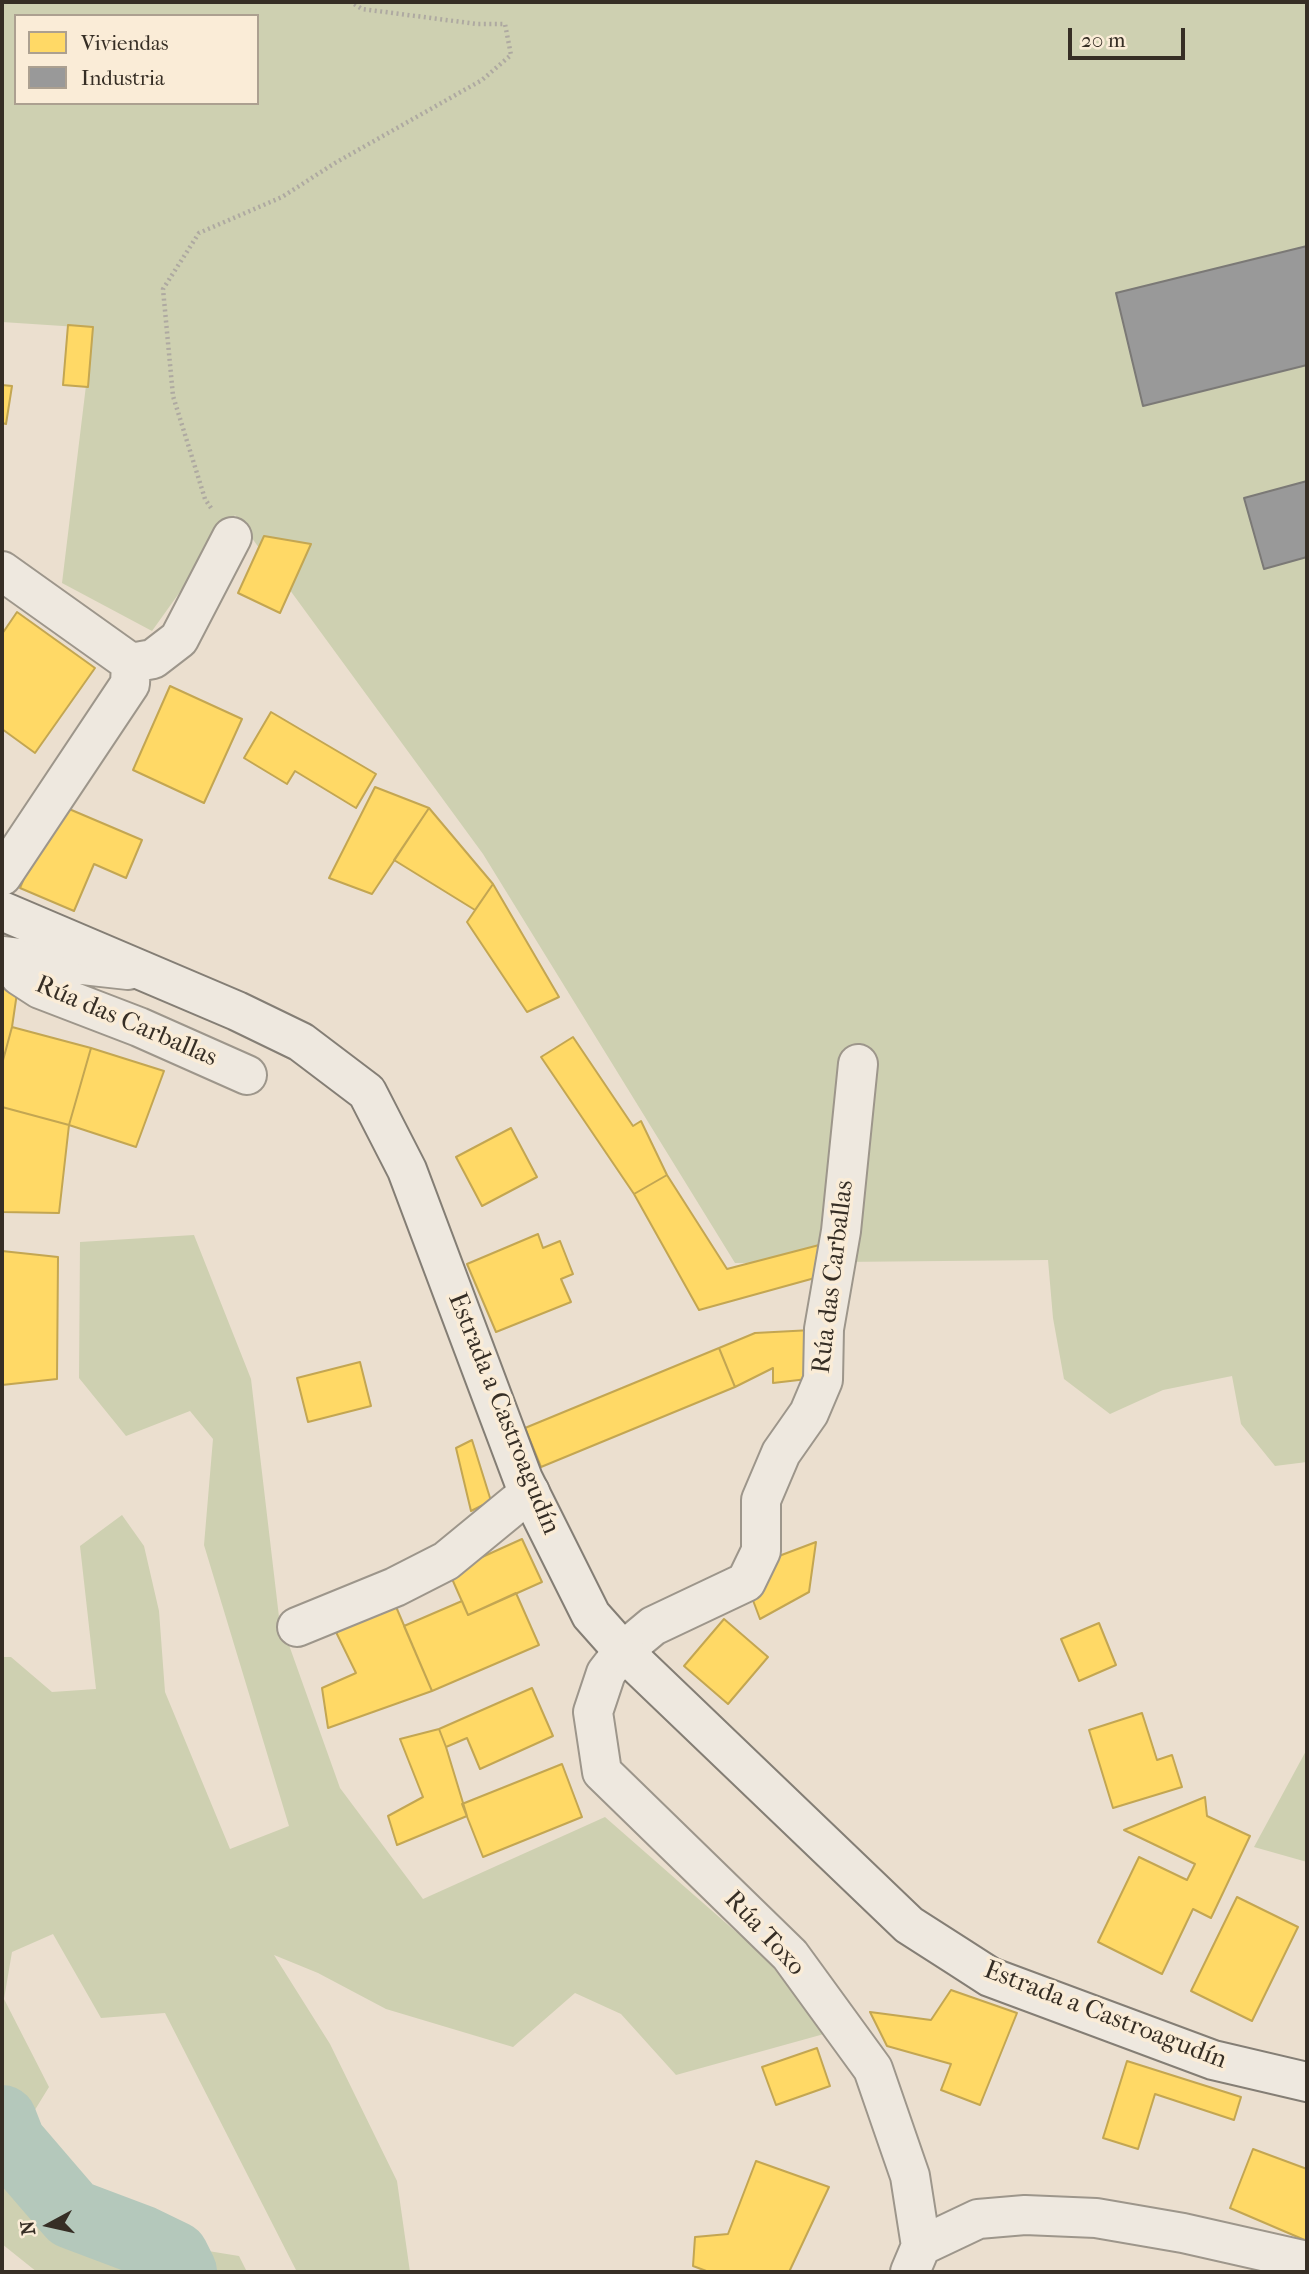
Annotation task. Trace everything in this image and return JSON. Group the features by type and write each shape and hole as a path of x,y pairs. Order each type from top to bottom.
{"street":[{"path":"2,571 131,663 153,659 179,639 232,537"},
{"path":"2,876 130,684 131,663"},
{"name":"Estrada a Castroagudín","path":"2,911 237,1011 301,1042 367,1092 407,1170 530,1492 591,1615 623,1651 909,1925 990,1977 1213,2060 1307,2082"},
{"name":"Rúa das Carballas","path":"10,958 92,965 149,974"},
{"name":"Rúa das Carballas","path":"10,958 20,976 40,989 247,1074"},
{"name":"Rúa das Carballas","path":"623,1651 653,1626 746,1582 761,1551 761,1500 781,1452 809,1413 823,1380 824,1329 841,1231 858,1064"},
{"path":"297,1627 395,1587 446,1561 530,1492"},
{"name":"Rúa Toxo","path":"623,1651 606,1674 593,1712 603,1772 790,1955 873,2069 910,2176 916,2259 978,2219 1025,2215 1096,2218 1183,2233 1307,2261"}],"path":[{"path":"232,537 205,499 173,396 163,289 199,233 282,197 335,163 482,80 511,55 505,24 477,24 362,9 351,2"}],"green space":[{"path":"2,2 1307,2 1307,1462 1275,1466 1241,1424 1232,1376 1163,1390 1110,1414 1064,1379 1053,1318 1048,1260 735,1263 483,854 235,515 152,631 62,583 93,328 2,322"},
{"path":"194,1235 251,1379 279,1617 340,1788 423,1899 605,1817 767,1959 824,2034 676,2075 621,2014 575,1993 513,2047 386,2009 318,1973 274,1955 330,2044 397,2181 410,2272 297,2272 165,2013 101,2018 53,1934 12,1952 4,1999 49,2087 33,2113 37,2147 94,2197 143,2204 202,2250 239,2256 247,2272 37,2272 2,2244 2,1657 11,1657 52,1692 96,1689 80,1546 122,1515 144,1546 159,1611 165,1692 230,1849 289,1826 204,1545 213,1439 190,1411 126,1436 79,1378 80,1242"},
{"path":"1307,1749 1307,1862 1254,1847"}],"building: Viviendas":[{"path":"68,325 93,327 88,387 63,385"},
{"path":"2,385 12,386 6,424 2,423"},
{"path":"264,536 311,544 280,613 238,593"},
{"path":"17,612 95,668 35,753 2,729 2,634"},
{"path":"170,686 242,719 204,803 133,770"},
{"path":"271,712 376,774 356,808 295,771 287,784 244,758"},
{"path":"375,787 429,808 372,894 329,878"},
{"path":"55,803 142,840 126,878 94,864 74,911 20,888"},
{"path":"429,808 493,884 475,910 394,860"},
{"path":"493,884 559,997 527,1012 467,922"},
{"path":"2,985 17,993 12,1027 2,1064"},
{"path":"12,1027 91,1048 69,1125 2,1107 2,1064"},
{"path":"573,1037 633,1126 641,1121 667,1175 634,1194 541,1057"},
{"path":"91,1048 164,1071 136,1147 69,1125"},
{"path":"2,1107 69,1125 59,1213 2,1212"},
{"path":"511,1128 537,1177 482,1206 456,1157"},
{"path":"667,1175 727,1269 823,1244 822,1276 699,1310 634,1194"},
{"path":"538,1234 543,1248 560,1241 573,1274 561,1279 571,1302 496,1332 467,1264"},
{"path":"2,1251 58,1257 57,1379 2,1385"},
{"path":"812,1330 816,1378 773,1383 773,1368 735,1387 719,1348 755,1333"},
{"path":"719,1348 735,1387 541,1467 525,1428"},
{"path":"360,1362 371,1406 308,1422 297,1378"},
{"path":"472,1440 491,1501 471,1511 456,1448"},
{"path":"522,1539 542,1582 468,1615 449,1572"},
{"path":"816,1542 809,1592 760,1619 751,1595 771,1559"},
{"path":"516,1593 539,1645 432,1691 404,1626 462,1601 468,1615"},
{"path":"394,1602 432,1691 328,1728 322,1688 356,1673 334,1628"},
{"path":"724,1619 768,1657 728,1704 684,1666"},
{"path":"1099,1623 1116,1665 1079,1681 1061,1639"},
{"path":"532,1688 553,1736 480,1769 467,1738 446,1747 439,1729"},
{"path":"1142,1713 1157,1760 1172,1755 1182,1787 1113,1808 1089,1730"},
{"path":"439,1729 467,1816 397,1845 388,1816 423,1797 400,1739"},
{"path":"562,1764 582,1817 483,1857 462,1804"},
{"path":"1205,1797 1207,1816 1250,1836 1211,1918 1193,1909 1162,1974 1098,1942 1139,1857 1187,1880 1195,1864 1124,1830"},
{"path":"1237,1897 1298,1927 1252,2021 1191,1991"},
{"path":"951,1990 1017,2013 980,2105 941,2090 951,2064 887,2046 870,2012 931,2020"},
{"path":"817,2048 830,2086 776,2105 762,2067"},
{"path":"1127,2061 1241,2097 1234,2120 1155,2094 1138,2149 1103,2138"},
{"path":"1253,2149 1307,2169 1307,2241 1230,2208"},
{"path":"756,2161 829,2187 789,2272 709,2272 693,2266 695,2237 728,2234"}],"building: Industria":[{"path":"1307,246 1307,365 1143,406 1116,293"},
{"path":"1307,481 1307,557 1264,569 1244,498"}],"waterway":[{"path":"2,2120 11,2143 72,2214 141,2240 174,2256 182,2272"}]}
